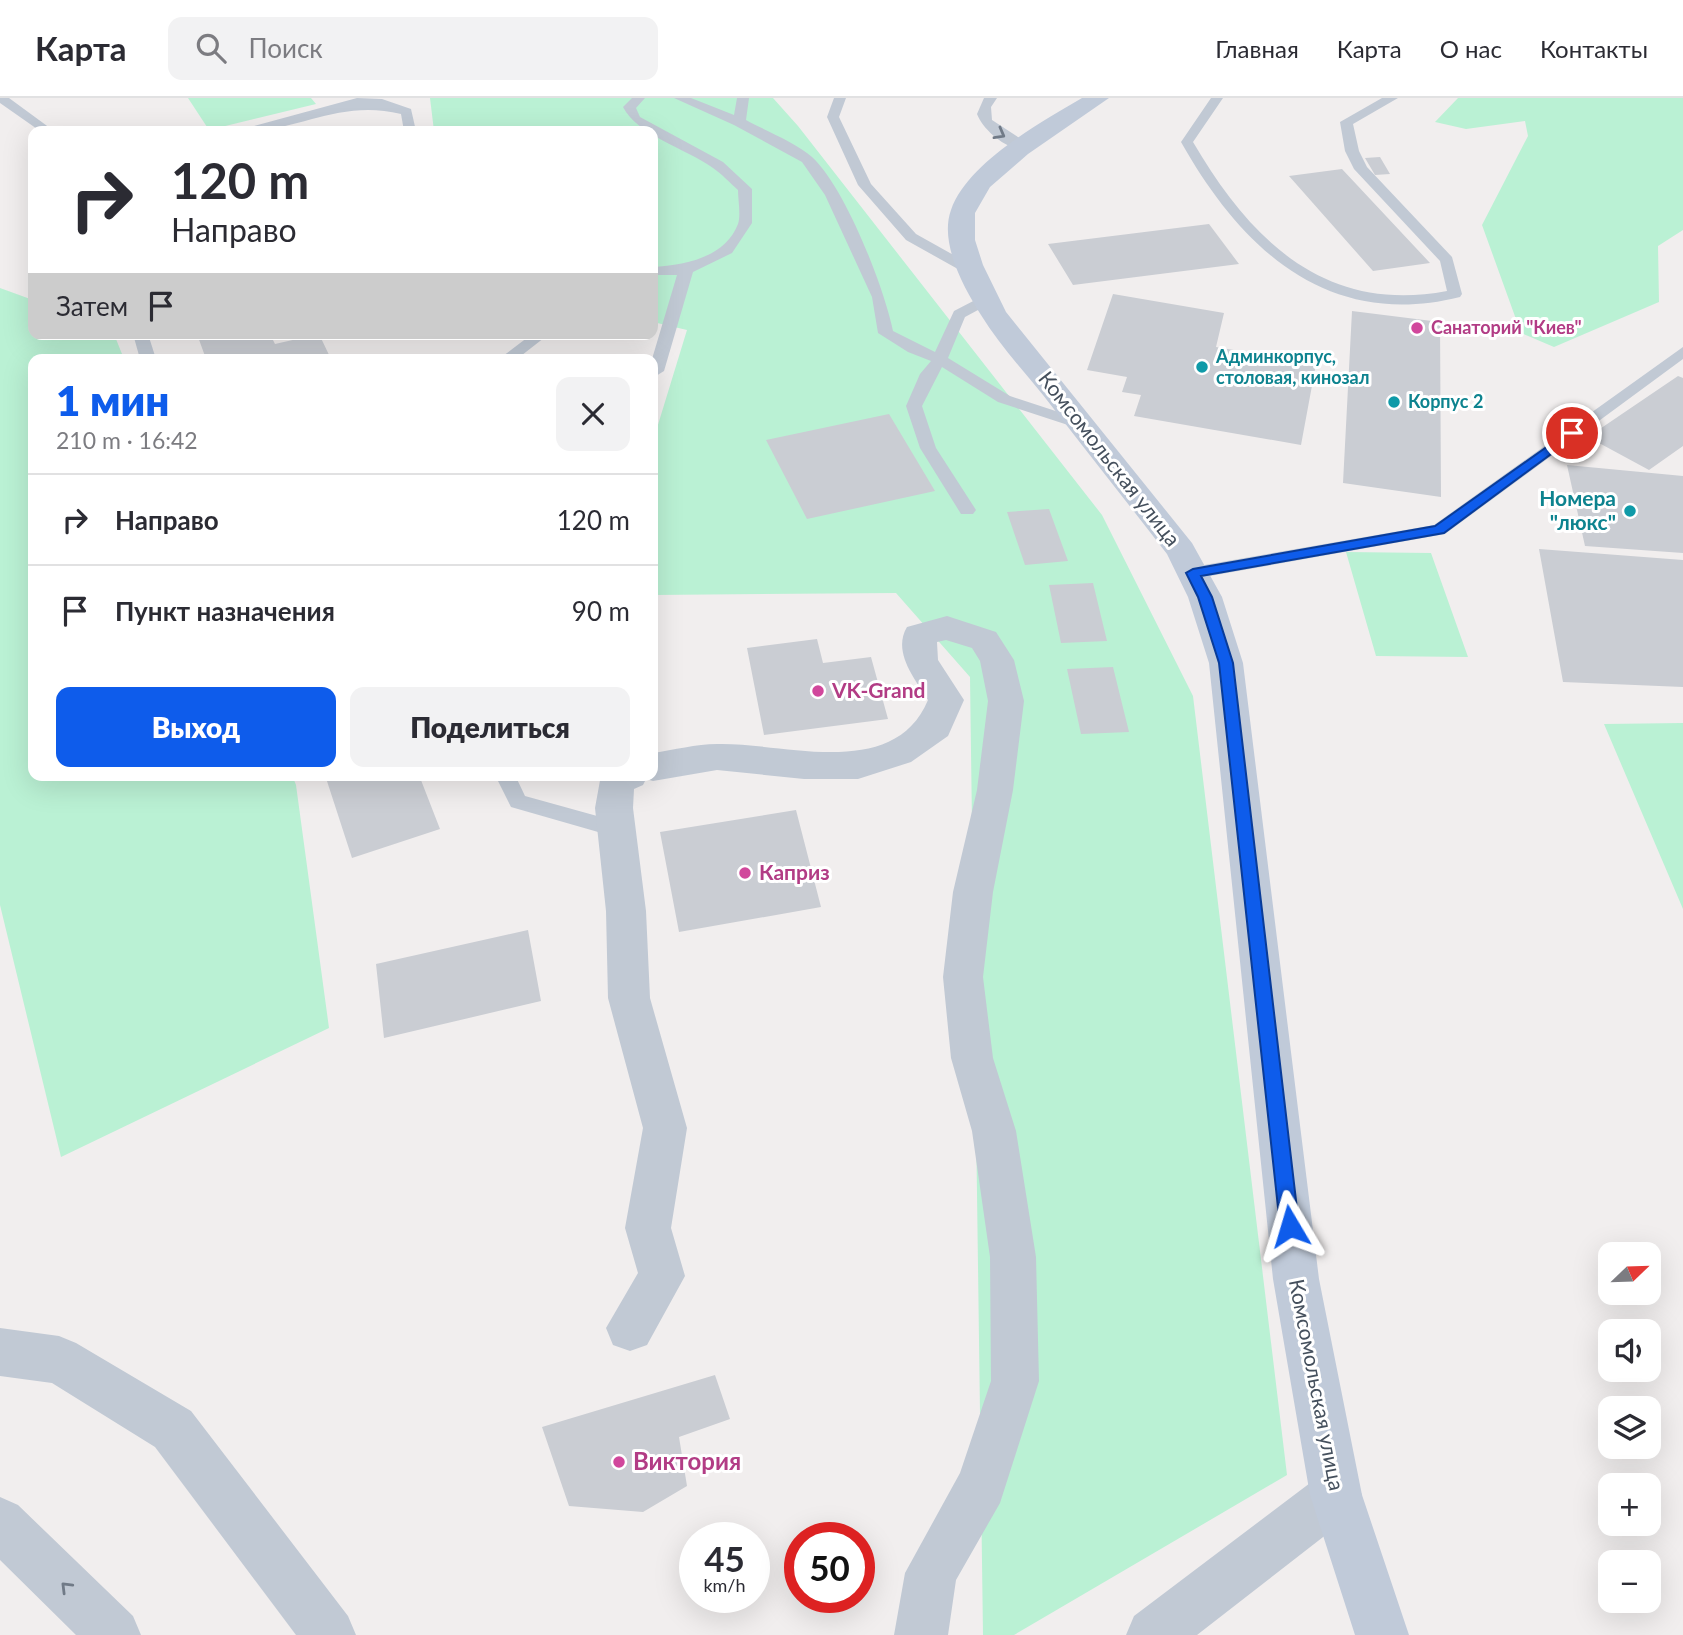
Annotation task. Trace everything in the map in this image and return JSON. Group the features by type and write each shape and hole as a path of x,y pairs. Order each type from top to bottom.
{"main road":[{"name":"Комсомольская улица","path":"1098,98 1022,146 966,198 961,235 978,285 1080,424 1164,527 1193,573 1205,597 1226,663 1296,1279 1336,1495 1382,1635"}],"street":[{"path":"658,767 717,757 804,765 858,765 898,753 935,727 946,700 921,661 919,635 947,628 984,640 997,660 1006,701 995,790 973,892 963,977 972,1058 995,1131 1013,1257 1015,1381 982,1485 931,1573 921,1635"},
{"path":"616,781 614,808 620,830 629,998 665,1128 648,1228 662,1276 630,1328"},
{"path":"0,1352 58,1360 173,1429 329,1635"},
{"path":"1153,1635 1336,1495"},
{"path":"0,1523 114,1635"}],"lane":[{"path":"1,98 41,126"},
{"path":"639,98 628,107 635,119 648,126"},
{"path":"680,98 739,122 807,159 832,195 879,297 886,333 913,349 940,359 1004,399 1080,424"},
{"path":"739,122 743,98"},
{"path":"840,98 832,117 865,185 911,237 978,285 959,314 940,359 928,374 914,406 928,448 967,510"},
{"path":"991,98 985,103 983,116 989,128 1022,146"},
{"path":"1217,98 1187,142 1205,177 1264,245 1317,283 1383,304 1427,302 1455,294 1447,260 1361,169 1353,151 1346,122 1392,98"},
{"path":"262,126 360,101 384,101 407,112 409,126"},
{"path":"658,131 718,164 745,189 745,223 727,250 686,270 658,271"},
{"path":"658,364 686,270"},
{"path":"515,354 534,340"},
{"path":"1193,573 1439,530 1683,352"},
{"path":"508,781 518,802 620,830"}],"green space":[{"path":"188,98 311,98 316,104 225,126 206,126"},
{"path":"430,98 773,98 798,126 1102,515 1193,696 1287,1475 1014,1635 983,1635 970,677 896,593 658,595 658,425 687,330 658,323 658,126 433,126"},
{"path":"1458,98 1683,98 1683,230 1658,246 1659,302 1554,347 1521,333 1482,225 1528,136 1525,121 1466,129 1435,122"},
{"path":"0,288 28,298 28,340 116,340 122,354 28,354 28,781 294,781 329,1028 61,1157 0,905"},
{"path":"1346,552 1431,553 1468,657 1376,656"},
{"path":"1683,723 1683,909 1604,724"}],"building":[{"path":"1380,157 1390,174 1375,175 1365,158"},
{"path":"1342,169 1430,263 1373,271 1289,176"},
{"path":"1209,224 1239,264 1073,285 1048,244"},
{"name":"Админкорпус, столовая, кинозал","path":"1113,294 1224,313 1216,347 1316,364 1301,445 1134,416 1141,395 1122,392 1127,377 1087,370"},
{"name":"Корпус 2","path":"1352,311 1440,322 1441,497 1343,483"},
{"path":"199,340 273,340 275,344 293,340 322,340 329,354 255,354 204,354"},
{"path":"1678,376 1683,378 1683,446 1649,470 1588,437"},
{"path":"889,414 935,491 807,519 766,440"},
{"name":"Номера \"люкс\"","path":"1567,465 1683,476 1683,553 1585,546"},
{"path":"1049,509 1068,561 1025,565 1007,512"},
{"path":"1539,549 1683,560 1683,687 1563,682"},
{"path":"1093,583 1107,641 1061,643 1049,585"},
{"name":"VK-Grand","path":"817,639 823,663 871,657 888,719 764,735 747,648"},
{"path":"1113,667 1129,732 1081,734 1067,669"},
{"path":"327,781 421,781 440,829 352,858"},
{"path":"796,810 821,907 679,932 660,832"},
{"path":"528,930 541,1001 384,1038 376,964"},
{"name":"Виктория","path":"715,1375 730,1419 679,1437 687,1486 643,1512 569,1506 542,1427"}],"place":[{"name":"Санаторий \"Киев\"","path":"1417,328"},
{"name":"Админкорпус, столовая, кинозал","path":"1202,367"},
{"name":"Корпус 2","path":"1394,402"},
{"name":"Номера \"люкс\"","path":"1630,511"},
{"name":"VK-Grand","path":"818,691"},
{"name":"Каприз","path":"745,873"},
{"name":"Виктория","path":"619,1462"}],"route":[{"path":"1290,1226 1226,663 1205,597 1193,573 1439,530 1572,433"}]}
